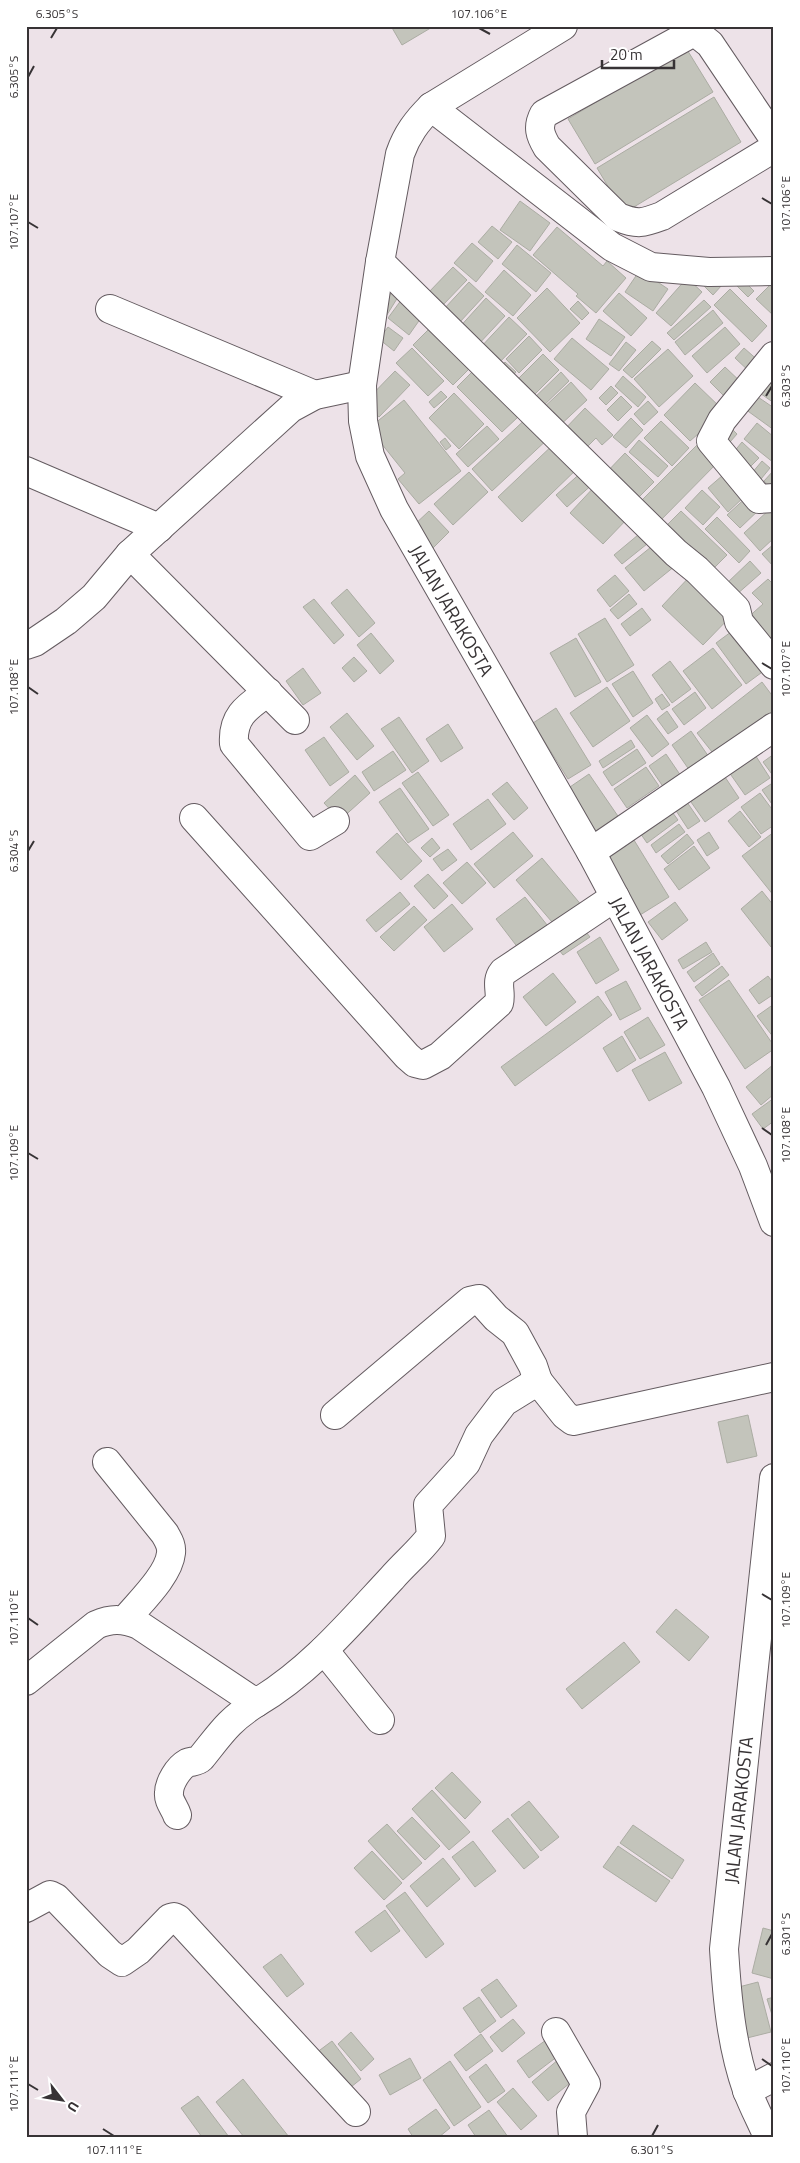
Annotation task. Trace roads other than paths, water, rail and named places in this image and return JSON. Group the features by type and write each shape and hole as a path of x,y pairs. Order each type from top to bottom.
{"street":[{"name":"JALAN JARAKOSTA","path":"563,26 432,107 416,121 405,139 400,154 380,262 362,385 363,421 370,456 394,510 591,852 716,1087 753,1166 774,1222"},
{"path":"774,139 710,44 700,36 692,33 544,114 539,124 541,135 547,147 618,216 631,222 642,223 662,216 774,148"},
{"path":"432,107 612,247 634,259 651,267 700,271 774,271"},
{"path":"380,262 676,553 736,609 739,622 774,665"},
{"path":"110,310 315,395"},
{"path":"774,356 722,420 711,441 759,499 774,498"},
{"path":"26,645 35,642 66,621 94,597 130,554 290,408 315,395 362,385"},
{"path":"26,471 159,528"},
{"path":"130,554 295,720"},
{"path":"268,692 240,716 233,730 234,744 310,836 335,821"},
{"path":"591,852 774,728"},
{"path":"194,818 407,1056 415,1063 423,1065 440,1056 499,1003 501,996 498,981 503,972 615,897"},
{"path":"335,1414 470,1302 479,1299 496,1318 515,1333 533,1366 538,1381 565,1415 573,1422 774,1377"},
{"path":"177,1815 169,1794 171,1783 178,1771 186,1764 202,1758 224,1728 237,1715 290,1680 324,1650 394,1575 418,1553 431,1536 428,1505 466,1464 479,1435 504,1402 538,1381"},
{"path":"107,1462 165,1534 170,1544 171,1554 163,1573 125,1620"},
{"name":"JALAN JARAKOSTA","path":"768,2137 747,2091 738,2057 728,2005 724,1949 765,1629 774,1478"},
{"path":"26,1681 96,1625 108,1620 125,1620 139,1625 256,1703"},
{"path":"324,1650 380,1720"},
{"path":"26,1908 43,1897 50,1895 56,1898 110,1954 122,1962 145,1945 170,1918 178,1919 356,2112"},
{"path":"556,2032 586,2084 572,2112 574,2137"},
{"path":"747,2091 774,2077"}]}
